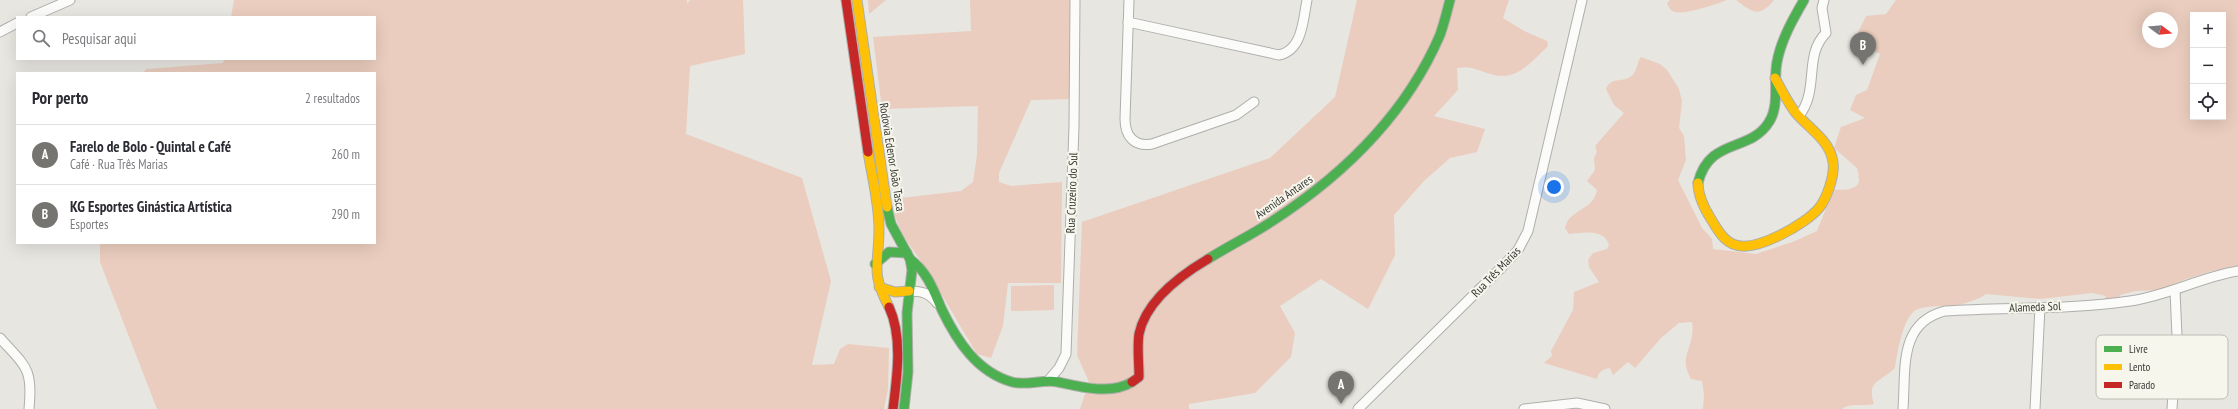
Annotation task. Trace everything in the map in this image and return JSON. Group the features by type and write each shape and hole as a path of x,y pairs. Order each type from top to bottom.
{"street":[{"path":"32,16 70,0"},
{"name":"Rodovia Edenor João Tasca","path":"846,0 879,228 875,264 879,287 889,307 896,333 898,359 893,409"},
{"name":"Rodovia Edenor João Tasca","path":"857,0 884,197 891,224 908,256 912,270 909,291 908,372 904,409"},
{"name":"Rua Cruzeiro do Sul","path":"1048,381 1059,368 1066,354 1074,126 1075,0"},
{"path":"1129,0 1125,128 1127,135 1142,146 1236,115 1254,102"},
{"path":"1128,22 1280,55 1291,51 1297,42 1307,0"},
{"name":"Avenida Antares","path":"1048,381 1102,389 1130,385 1139,377 1138,335 1144,320 1169,288 1186,274 1271,222 1314,193 1374,136 1412,88 1439,42 1450,0"},
{"name":"Rua Três Marias","path":"1358,409 1502,267 1524,243 1582,0"},
{"path":"1775,78 1799,116 1817,132 1829,151 1834,163 1830,180 1820,207 1804,221 1765,242 1740,247 1730,243 1722,235 1702,202 1698,189 1699,176 1703,167 1714,154 1758,132 1769,124 1772,116 1775,78 1777,60 1784,40 1804,0"},
{"path":"1799,116 1809,101 1816,50 1826,34 1822,8 1824,0"},
{"path":"0,32 16,24"},
{"path":"875,264 889,252 908,256 928,276 935,288 941,308 954,333 969,354 982,368 998,378 1013,383 1029,384 1048,381"},
{"name":"Alameda Sol","path":"1903,409 1908,347 1912,334 1920,322 1932,314 1945,311 2131,301 2175,291 2238,271"},
{"path":"879,287 895,292 909,291 926,293 941,308"},
{"path":"2175,291 2177,335"},
{"path":"2035,409 2040,307"},
{"path":"0,338 26,366 30,375 31,386 29,409"},
{"path":"2172,409 2173,399"},
{"path":"1524,409 1576,403 1605,409"}],"shaded area":[{"path":"234,0 687,0 687,4 690,0 743,0 745,54 690,66 686,134 802,178 831,281 812,365 834,364 840,349 848,344 889,348 888,389 884,409 157,409 100,262 100,244 376,244 376,72 144,72 146,69 223,63 224,60 376,60 376,16 231,16"},
{"path":"868,0 886,0 869,14"},
{"path":"970,0 1070,0 1069,99 1031,100 999,173 999,182 1011,186 1062,182 1061,283 1008,283 1003,326 991,358 977,354 930,275 906,239 896,220 893,199 961,191 973,182 977,155 978,106 882,109 873,37 971,31"},
{"path":"1357,0 1509,0 1503,18 1524,31 1547,41 1548,46 1528,66 1514,74 1506,76 1487,73 1472,68 1457,68 1458,90 1434,116 1485,129 1477,152 1450,158 1424,181 1394,215 1395,255 1368,309 1321,279 1280,306 1295,333 1291,357 1255,393 1189,404 1189,409 1080,409 1089,382 1077,355 1082,222 1270,158 1335,97"},
{"path":"1670,0 1727,0 1701,9 1680,13 1670,9 1667,3"},
{"path":"1736,0 1774,0 1764,10 1755,12"},
{"path":"1896,0 2238,0 2238,269 2212,271 2186,279 2160,290 2135,291 2120,295 2119,298 2104,300 2106,296 2092,293 2040,299 1986,294 1966,303 1918,309 1908,318 1899,344 1895,368 1873,386 1872,396 1874,404 1853,405 1842,409 1703,409 1704,394 1702,381 1691,379 1686,363 1686,357 1692,338 1692,322 1679,323 1661,338 1635,368 1628,362 1613,375 1610,368 1607,368 1600,373 1597,379 1544,363 1552,356 1551,351 1573,310 1574,292 1599,282 1589,267 1588,260 1593,253 1607,249 1609,245 1602,236 1598,234 1569,234 1565,228 1570,218 1593,200 1597,190 1587,181 1595,170 1594,158 1597,152 1595,146 1624,113 1614,105 1606,89 1608,85 1611,82 1627,79 1633,75 1641,57 1660,64 1667,70 1679,89 1682,101 1679,128 1684,136 1686,160 1678,180 1702,228 1712,239 1713,249 1756,254 1795,241 1817,231 1825,211 1830,189 1851,189 1857,185 1859,181 1857,168 1834,148 1841,127 1865,118 1850,110 1856,95 1867,90 1880,54 1854,41 1866,16 1886,14"},
{"path":"1054,285 1054,310 1011,311 1011,286"}],"traffic: fast":[{"path":"1208,259 1263,227 1297,204 1323,184 1369,141 1390,117 1426,64 1440,35 1450,0"},
{"path":"1698,183 1703,168 1711,158 1761,132 1769,122 1774,108 1776,69 1781,46 1804,0"},
{"path":"887,207 891,224 910,259 912,270 907,313 908,372 904,409"},
{"path":"875,264 889,252 907,253"},
{"path":"910,259 926,276 954,333 978,363 988,371 1012,382 1023,383 1052,381 1096,389 1115,388 1132,382"}],"traffic: slow":[{"path":"857,0 887,207"},
{"path":"1698,183 1699,193 1706,211 1721,235 1736,245 1745,246 1768,241 1803,222 1819,208 1825,198 1832,180 1833,162 1831,154 1828,147 1818,135 1795,112 1775,78"},
{"path":"868,152 879,219 877,276 879,285 889,307"},
{"path":"879,287 895,292 909,291"}],"traffic: jam":[{"path":"846,0 868,152"},
{"path":"1132,382 1139,377 1139,334 1149,310 1176,281 1208,259"},
{"path":"889,307 896,331 898,357 893,409"}],"place":[{"name":"KG Esportes Ginástica Artística","path":"1863,65"},
{"name":"Farelo de Bolo - Quintal e Café","path":"1341,404"}]}
